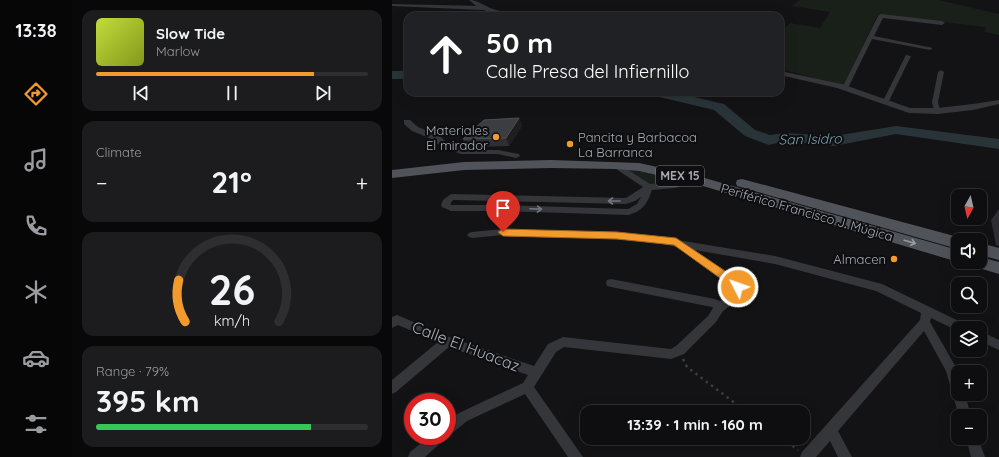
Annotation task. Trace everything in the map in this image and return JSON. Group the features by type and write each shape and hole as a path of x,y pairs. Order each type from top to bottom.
{"main road":[{"name":"Periférico Francisco J. Múgica","path":"392,167 497,156 603,156 672,164 951,241"},
{"name":"Periférico Francisco J. Múgica","path":"392,174 464,166 551,164 616,165 639,167 694,179 951,254"},
{"path":"987,251 999,254"},
{"path":"987,265 999,268"}],"street":[{"path":"472,0 482,8 496,12"},
{"path":"392,5 482,8"},
{"path":"845,88 881,16 942,23"},
{"path":"872,36 930,48"},
{"path":"885,103 908,56"},
{"path":"937,111 935,102 941,72"},
{"path":"784,74 845,88 909,110 937,111 973,107 999,102"},
{"path":"407,122 415,129 437,138 444,146 464,152 498,152 516,156"},
{"path":"616,165 649,187"},
{"path":"649,187 641,207 628,212 455,208 462,198 626,201 632,199 649,187 675,186 694,179"},
{"path":"504,208 508,198"},
{"path":"582,211 585,201"},
{"path":"472,235 503,232 647,238 775,260 826,272 878,288 926,317 951,324"},
{"path":"456,423 463,417 527,387 536,372 540,369 552,348 563,342 671,354 680,350 712,319 719,308 736,295 738,287 676,242"},
{"path":"611,283 715,303 719,308"},
{"path":"926,317 951,369"},
{"path":"807,457 926,317"},
{"name":"Calle El Huacaz","path":"394,321 446,341 536,372"},
{"path":"987,339 999,345"},
{"path":"392,388 446,341"},
{"path":"527,387 576,457"},
{"path":"831,430 845,457"},
{"path":"415,457 429,445"},
{"path":"974,445 978,457"}],"path":[{"path":"680,350 687,367 738,405"},
{"path":"791,445 807,457"}],"shaded area":[{"path":"800,0 938,0 999,14 999,35 984,32 986,27 880,15 877,16 844,85 784,70 784,29 790,23 820,28 830,12 792,6"},
{"path":"624,168 686,180 662,185 650,185"}],"building":[{"path":"519,118 506,138 463,139 484,120"}],"waterway":[{"name":"San Isidro","path":"392,75 404,75"},
{"name":"San Isidro","path":"673,96 719,107 750,133 769,140 785,137 834,141 896,130 999,144"}],"place":[{"name":"Materiales El mirador","path":"496,137"},
{"name":"Pancita y Barbacoa La Barranca","path":"570,144"},
{"name":"Almacen","path":"894,259"}],"route":[{"path":"503,232 617,236 676,242 692,252 738,287"}]}
